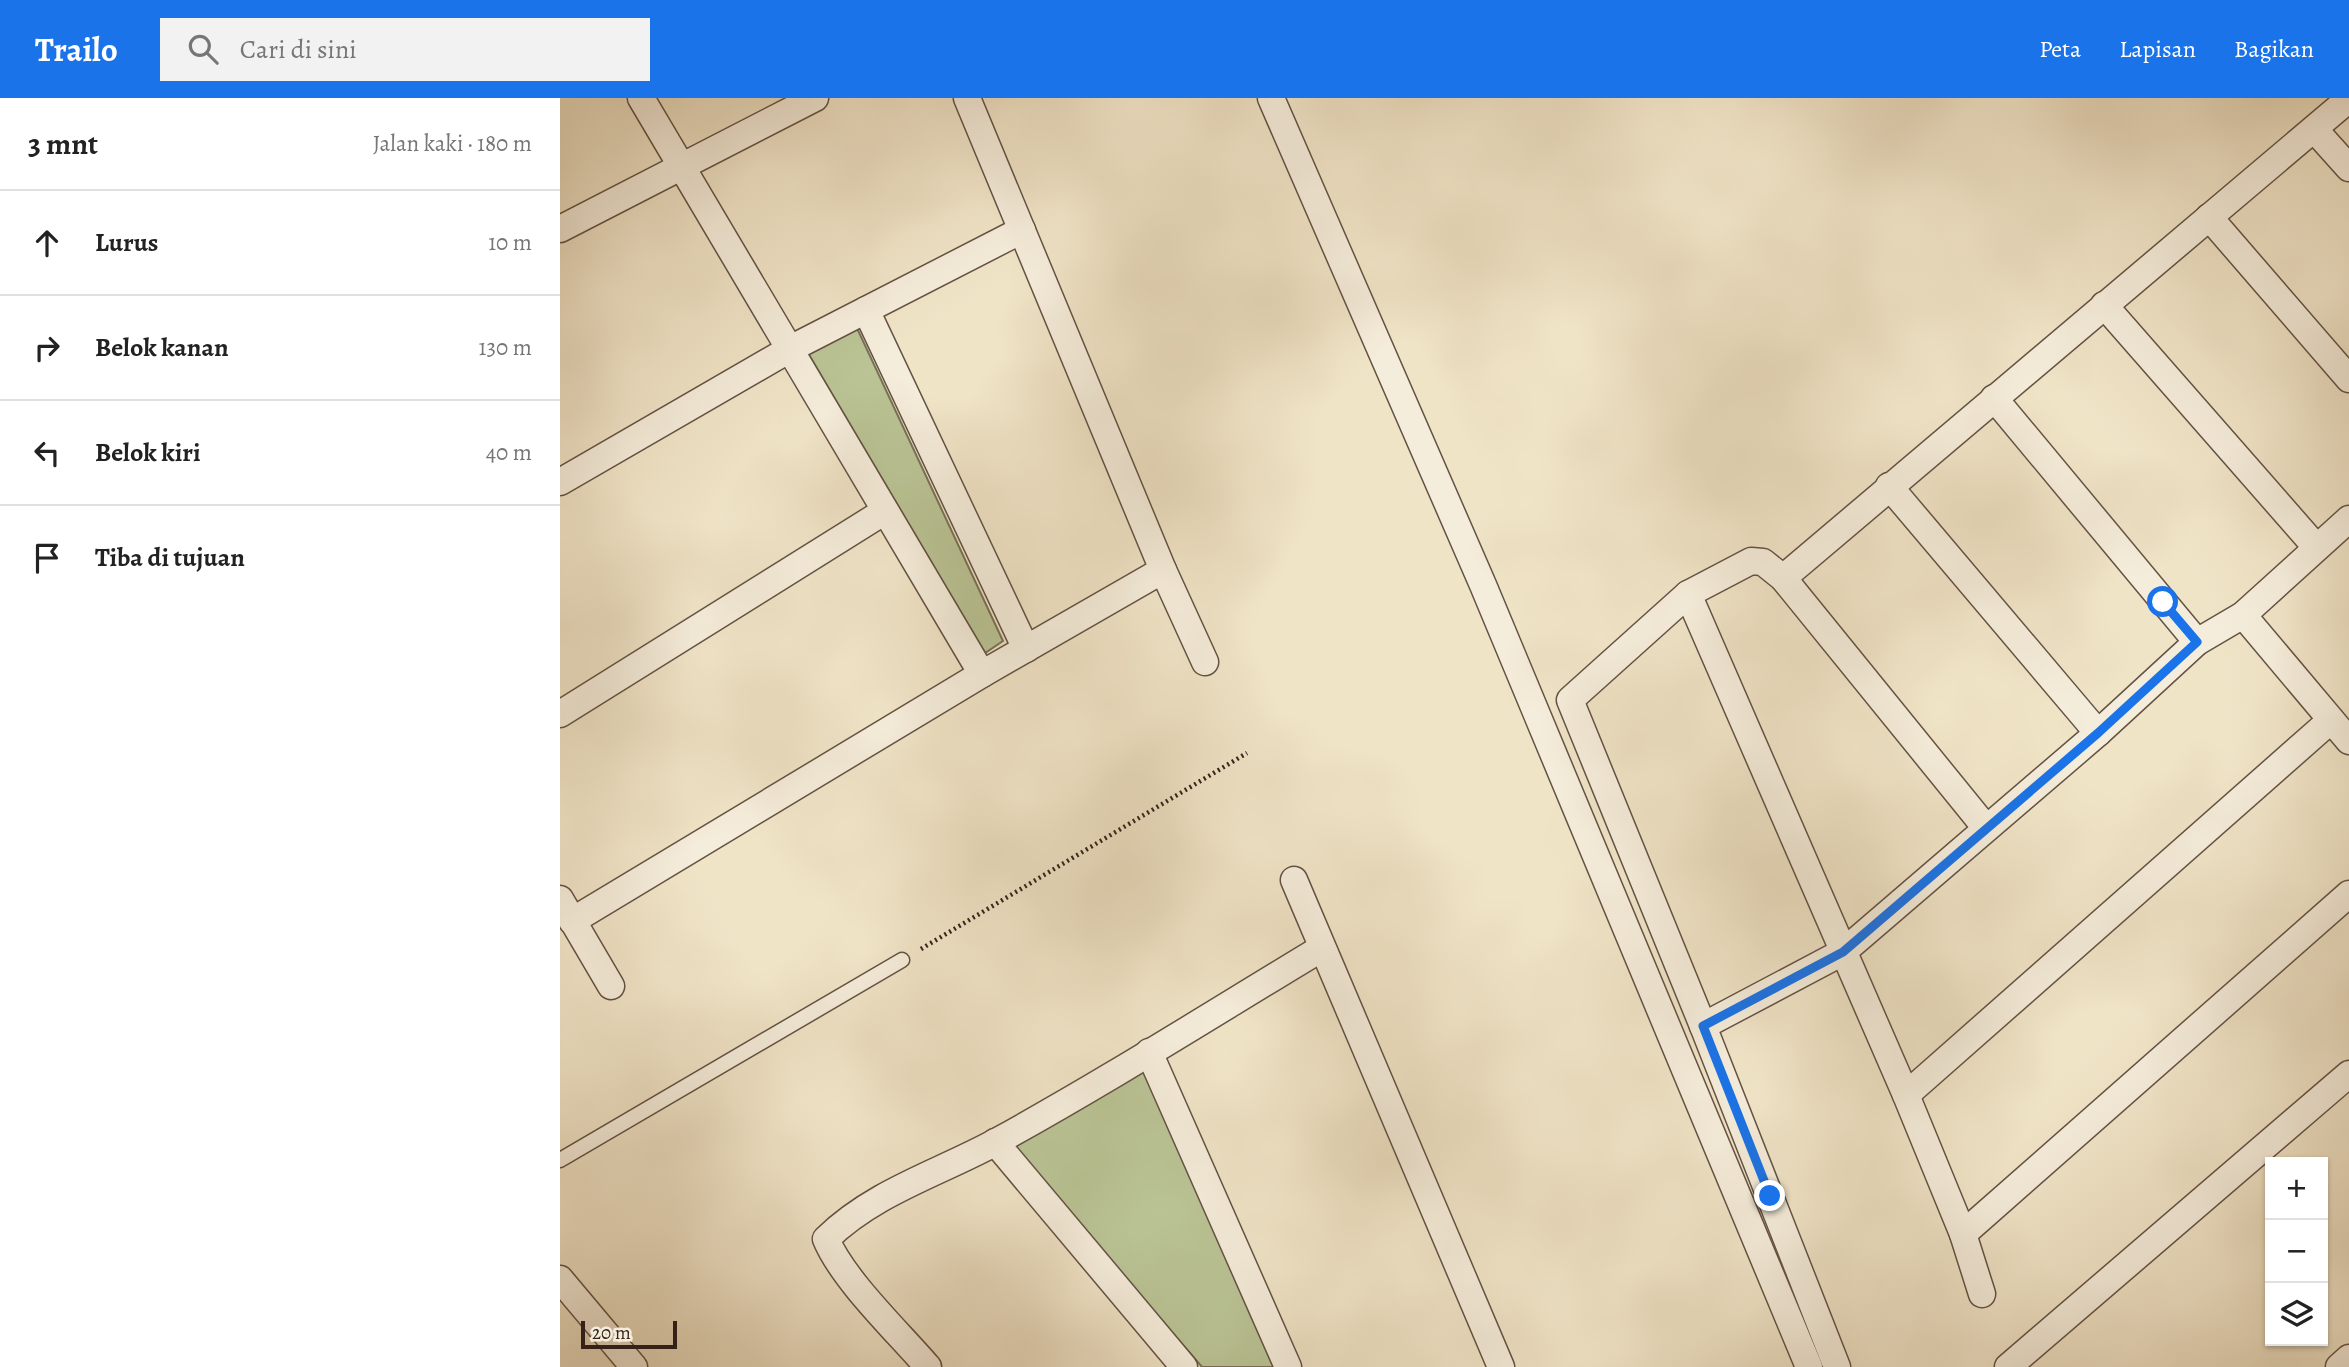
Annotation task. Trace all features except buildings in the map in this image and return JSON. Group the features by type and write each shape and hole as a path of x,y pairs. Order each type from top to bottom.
{"street":[{"path":"641,98 982,674"},
{"path":"560,229 815,98"},
{"path":"967,98 1163,570 1205,662"},
{"path":"1271,98 1488,598 1809,1367"},
{"path":"1783,578 2349,99"},
{"path":"2314,129 2349,168"},
{"path":"2209,216 2349,379"},
{"path":"560,482 790,349 1022,230"},
{"path":"2104,305 2316,547"},
{"path":"866,310 1026,649"},
{"path":"1994,398 2197,642"},
{"path":"1889,486 2098,733"},
{"path":"560,714 885,511"},
{"path":"1703,1026 1843,952 2098,733 2197,642 2243,615 2349,519"},
{"path":"1837,1367 1703,1026 1570,701 1688,594 1751,561 1763,562 1783,578 1986,828"},
{"path":"611,986 566,910 1163,570"},
{"path":"1688,594 1906,1095 1962,1234 1982,1293"},
{"path":"2243,615 2349,741"},
{"path":"1906,1095 2331,720"},
{"path":"1294,880 1502,1367"},
{"path":"1962,1234 2349,894"},
{"path":"928,1367 852,1280 832,1254 826,1240 867,1205 995,1142 1322,948"},
{"path":"1149,1052 1288,1367"},
{"path":"2008,1367 2349,1074"},
{"path":"995,1142 1184,1367"},
{"path":"560,1279 634,1367"},
{"path":"2339,1367 2349,1358"}],"lane":[{"path":"560,1160 902,960"}],"path":[{"path":"902,960 1247,753"}],"green space":[{"path":"856,326 1003,641 985,653 808,353"},
{"path":"1143,1069 1276,1367 1202,1367 1010,1146"}],"route":[{"path":"1770,1196 1703,1026 1843,952 2098,733 2197,642 2163,602"}]}
